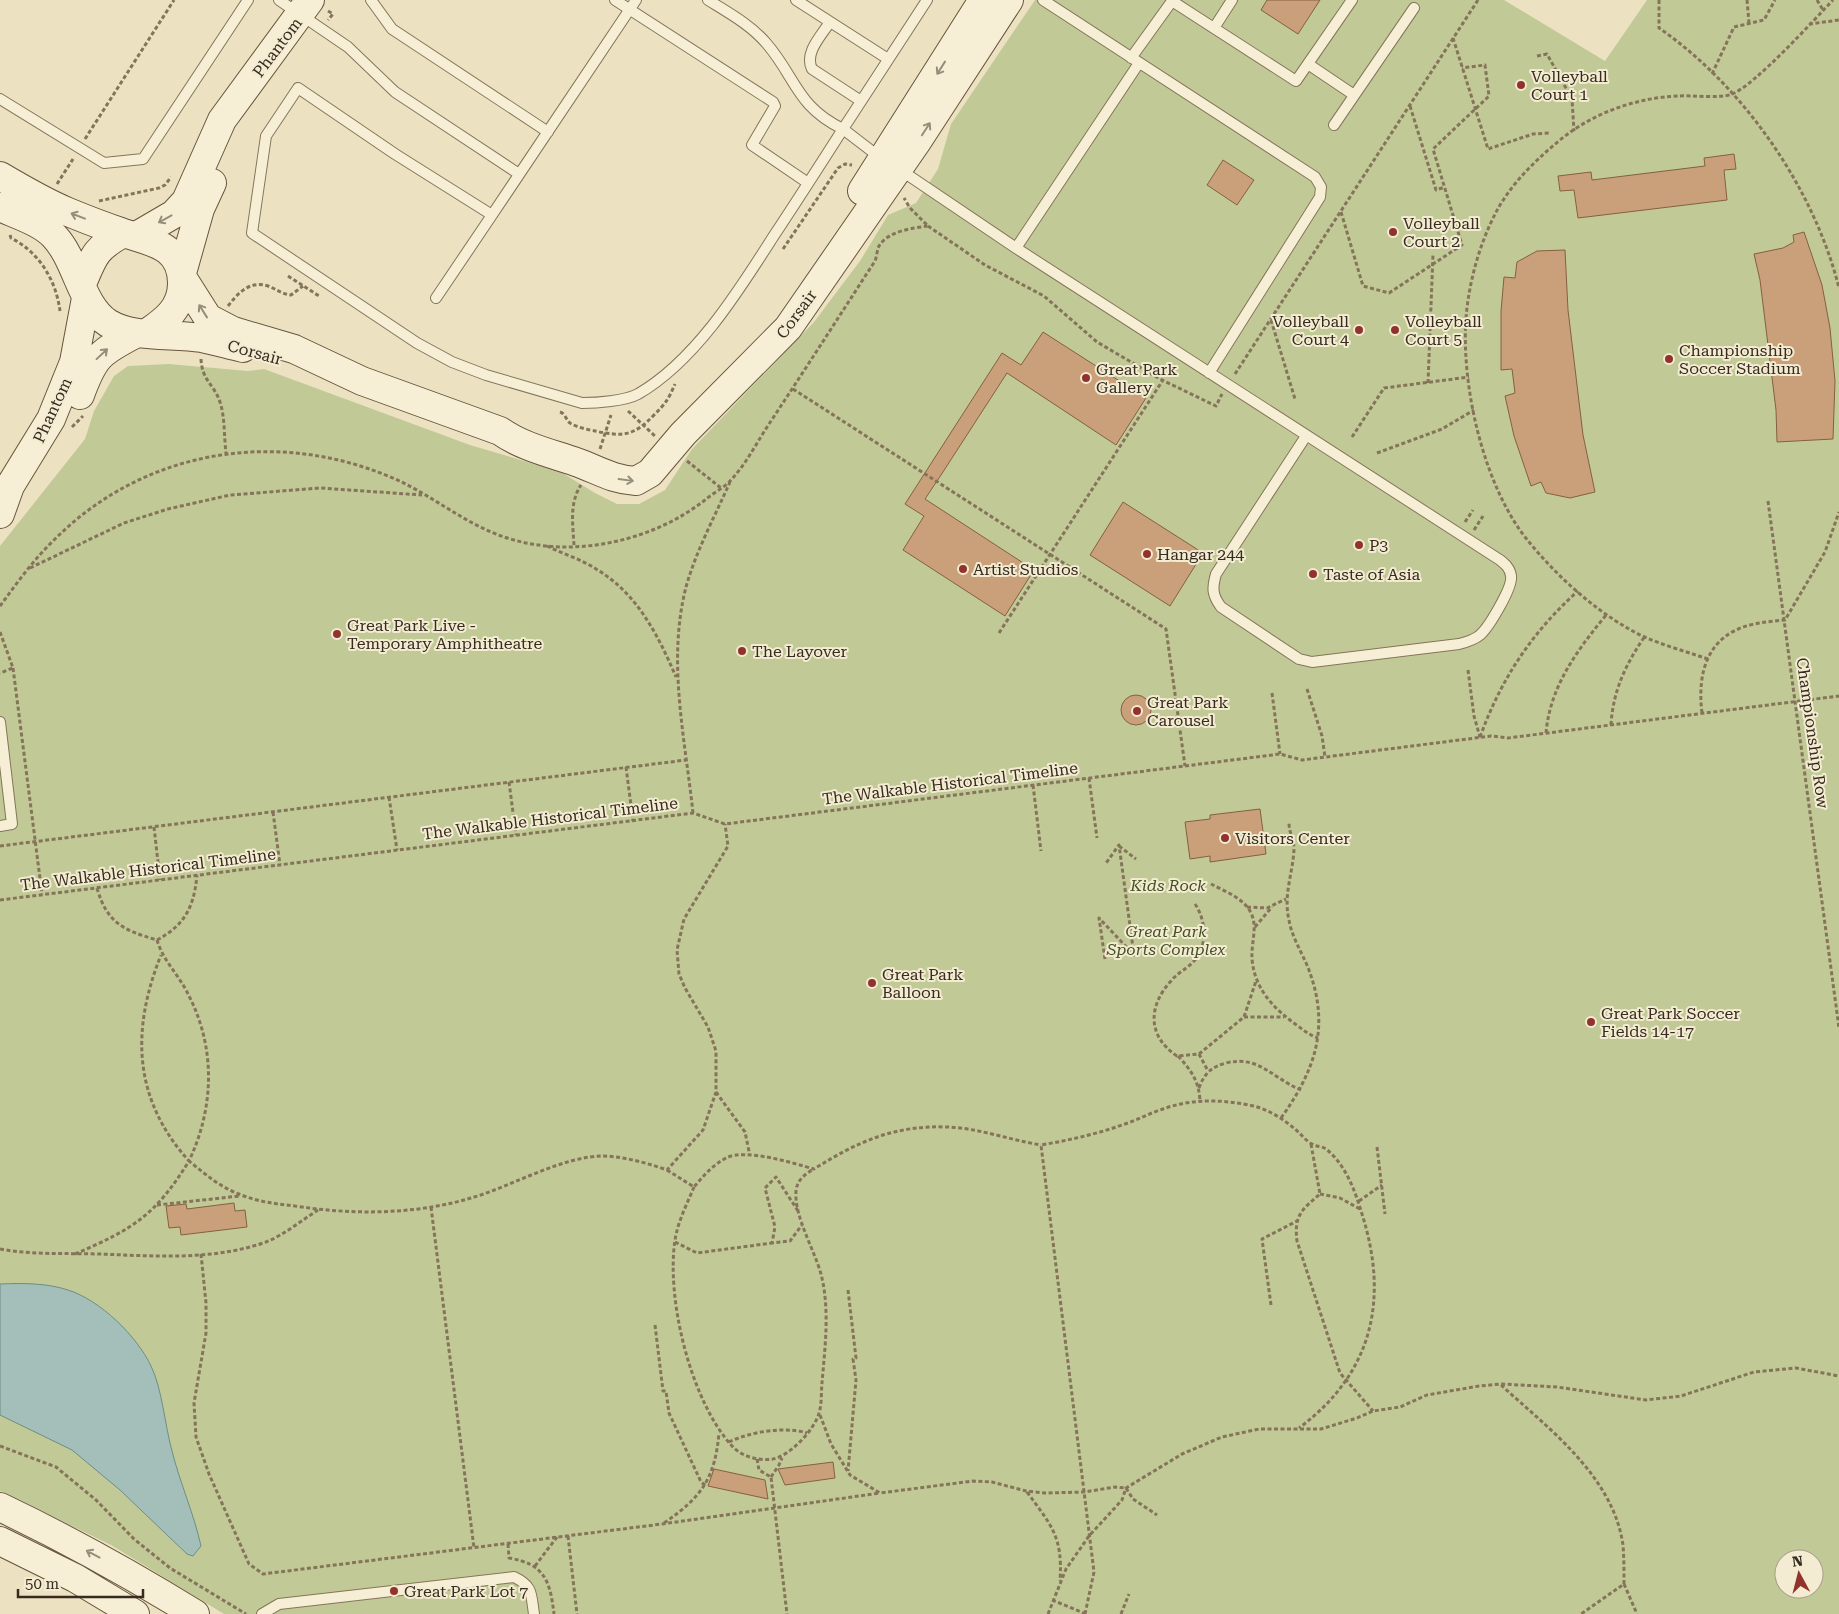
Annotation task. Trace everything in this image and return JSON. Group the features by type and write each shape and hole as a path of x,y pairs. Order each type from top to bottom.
{"street":[{"name":"Corsair","path":"894,174 983,0"},
{"name":"Corsair","path":"182,275 208,318 233,331 294,349 362,381 500,431 516,442 584,465 604,475 619,480 636,482 650,473 683,434 788,328 894,174 1009,0"},
{"name":"Phantom","path":"131,234 174,214 186,201 222,120 242,93 297,5"},
{"name":"Phantom","path":"182,275 200,208 240,125 242,93"},
{"path":"0,176 42,201 155,242 168,250 176,260 182,275 182,292 177,306 168,318 142,333 107,322 96,313 64,250 54,236 47,230 0,207"},
{"path":"84,291 92,258 104,244 131,234"},
{"name":"Phantom","path":"0,515 10,486 52,419 71,370 80,342 84,291"},
{"name":"Corsair","path":"142,333 206,339 273,354 320,372 362,381"},
{"name":"Phantom","path":"0,515 22,497 54,450 78,403 90,366 104,351 142,333"},
{"path":"0,1507 44,1527 134,1576 195,1614"},
{"path":"0,1541 75,1578 135,1614"}],"lane":[{"path":"0,99 104,163 143,159 248,0"},
{"path":"372,0 392,29 548,132"},
{"path":"615,0 773,102 774,106 752,145 808,183"},
{"path":"436,298 636,0"},
{"path":"708,0 746,24 758,35 778,59 794,87 810,108 826,121 843,129 894,174 1016,248 1508,566 1512,576 1510,587 1482,634 1472,640 1459,644 1312,662 1299,659 1221,607 1214,599 1212,586 1216,574 1306,436"},
{"path":"796,0 888,59"},
{"path":"492,214 396,154 298,88 266,136 252,233 417,343 452,362 486,375 574,401 596,403 636,395 656,381 696,343 725,308 927,0"},
{"path":"1043,0 1315,176 1321,187 1320,197 1210,373"},
{"path":"1214,28 1232,0"},
{"path":"1016,248 1172,1 1296,81 1352,0"},
{"path":"297,5 348,47 395,92 520,174"},
{"path":"1334,125 1414,8"},
{"path":"830,22 810,54 808,61 812,69 861,102"},
{"path":"1308,64 1354,95"},
{"path":"0,722 12,824 0,826"},
{"path":"262,1614 279,1604 514,1577 526,1583 531,1592 534,1614"}],"path":[{"path":"62,188 55,182 174,0"},
{"path":"894,174 910,208 928,226 985,265 1044,296 1097,342 1164,380 1216,406 1228,384 1478,0"},
{"path":"1659,0 1659,28 1682,45 1712,74 1768,135 1793,177 1815,221 1839,288"},
{"path":"1747,0 1749,23"},
{"path":"1712,74 1734,27 1764,20 1775,0"},
{"path":"1818,0 1823,10"},
{"path":"1708,659 1630,630 1608,614 1578,591 1528,542 1510,514 1484,452 1474,410 1469,377 1466,318 1472,283 1483,244 1500,206 1522,173 1562,138 1598,116 1638,100 1678,96 1731,95 1756,77 1833,0"},
{"path":"1808,24 1839,20"},
{"path":"1453,38 1488,149 1533,134 1548,132"},
{"path":"1537,56 1547,54 1572,99 1574,131"},
{"path":"1341,212 1363,286 1389,293 1462,246 1433,150 1489,96 1485,65 1462,68"},
{"path":"1410,105 1436,190 1445,187"},
{"path":"782,250 838,168 845,164 856,165"},
{"path":"97,201 159,188 168,182"},
{"path":"693,813 677,678 680,622 686,586 700,549 731,480 793,389 875,261 878,247 889,238 908,228 928,226"},
{"path":"11,238 34,252 52,279 59,302 61,318"},
{"path":"1428,382 1433,254"},
{"path":"1837,280 1839,275"},
{"path":"288,276 320,296"},
{"path":"221,304 226,308 245,288 255,284 267,286 282,294 290,295 315,276"},
{"path":"1271,320 1295,399"},
{"path":"203,351 201,359 202,371 220,402 226,453"},
{"path":"191,358 201,359"},
{"path":"1352,437 1384,388 1469,377"},
{"path":"554,410 563,413 570,423 605,433 626,434 636,432 670,399 674,385 680,380"},
{"path":"999,633 1164,380"},
{"path":"793,389 1166,629 1185,766"},
{"path":"1377,453 1442,429 1474,410"},
{"path":"628,411 645,424"},
{"path":"602,443 611,415"},
{"path":"0,606 56,538 86,512 117,491 151,475 188,461 226,453 272,450 341,459 390,477 466,521 490,532 516,541 544,545 574,545 621,540 680,518 731,480"},
{"path":"682,458 696,466 721,488"},
{"path":"574,545 575,498 585,480"},
{"path":"28,570 124,523 168,509 230,495 320,488 423,495"},
{"name":"Championship Row","path":"1768,501 1839,1028"},
{"path":"1702,713 1701,676 1710,652 1726,635 1750,625 1785,620 1806,588 1825,552 1839,512"},
{"path":"544,545 595,568 630,597 654,629 677,678"},
{"path":"1480,738 1498,690 1512,666 1546,622 1578,591"},
{"path":"1546,733 1553,698 1562,678 1575,655 1608,614"},
{"path":"0,632 13,668 42,894"},
{"path":"1610,725 1614,695 1620,680 1645,636"},
{"path":"0,673 13,668"},
{"path":"1468,670 1474,716 1480,738"},
{"path":"1308,689 1322,736 1325,757"},
{"path":"1272,693 1280,754 1302,760 1480,738 1508,738 1839,696"},
{"name":"The Walkable Historical Timeline","path":"0,900 693,813 725,824 1280,754"},
{"path":"0,846 686,760"},
{"path":"626,767 633,820"},
{"path":"1089,778 1097,838"},
{"path":"509,782 516,835"},
{"path":"1033,785 1041,851"},
{"path":"390,797 397,850"},
{"path":"273,812 280,865"},
{"path":"1281,1118 1301,1090 1312,1066 1318,1038 1319,1022 1316,994 1311,974 1288,920 1286,899 1294,850 1293,837 1288,823"},
{"path":"667,1170 703,1130 716,1092 716,1052 708,1027 684,988 679,974 678,938 691,906 728,846 725,824"},
{"path":"154,827 160,880"},
{"path":"1119,845 1136,859"},
{"path":"1106,863 1119,845"},
{"path":"1105,959 1099,918 1134,955 1119,845"},
{"path":"97,888 108,916 138,935 157,940 173,932 185,918 196,892 197,875"},
{"path":"1211,884 1234,896 1251,912 1254,928 1252,957 1256,981 1268,1000 1284,1017 1311,1036 1318,1038"},
{"path":"1254,928 1272,907 1286,899"},
{"path":"1195,904 1200,910 1204,929 1200,950 1195,960 1165,987 1156,1006 1154,1018 1157,1035 1162,1043 1192,1072 1199,1088 1200,1101"},
{"path":"1246,907 1272,907"},
{"path":"75,1254 122,1233 156,1206 173,1186 189,1161 197,1144 208,1104 208,1059 205,1037 192,1002 177,974 161,955 157,940"},
{"path":"161,955 148,992 144,1013 142,1062 150,1101 159,1122 172,1143 189,1161 215,1182 242,1196 276,1204 319,1210 379,1211 431,1207 470,1199 564,1164 588,1158 623,1158 667,1170 694,1187"},
{"path":"1177,1056 1199,1054 1244,1017 1256,981"},
{"path":"1244,1017 1284,1017"},
{"path":"1199,1054 1208,1071"},
{"path":"1199,1088 1208,1071 1222,1064 1248,1060 1301,1090"},
{"path":"716,1092 745,1132 750,1156"},
{"path":"880,1493 848,1472 831,1444 819,1414 826,1313 821,1275 810,1239 802,1225 798,1211 796,1190 802,1176 839,1153 875,1136 907,1128 948,1127 1041,1145 1081,1138 1176,1105 1200,1101 1229,1102 1252,1106 1281,1118 1311,1144 1325,1148 1353,1185 1359,1201 1372,1247 1375,1298 1366,1338 1346,1382 1317,1415 1299,1428"},
{"path":"1311,1144 1320,1194"},
{"path":"1041,1145 1094,1572 1085,1614 1052,1600"},
{"path":"1377,1146 1385,1214"},
{"path":"782,1458 757,1459 736,1450 719,1432 697,1386 678,1325 675,1242 679,1224 694,1187 709,1169 728,1157 756,1154 814,1169"},
{"path":"772,1243 774,1227 765,1188 776,1177 798,1211"},
{"path":"1359,1201 1382,1185"},
{"path":"1320,1194 1340,1198 1360,1209"},
{"path":"1320,1194 1306,1206 1297,1221 1296,1233 1302,1258 1337,1364 1346,1382 1373,1411"},
{"path":"156,1206 242,1196"},
{"path":"431,1207 474,1548"},
{"path":"0,1249 46,1255 144,1256 200,1254 244,1248 268,1241 319,1210"},
{"path":"1270,1305 1262,1239 1297,1221"},
{"path":"675,1242 697,1254 790,1241 802,1225"},
{"path":"200,1254 206,1303 206,1332 194,1403 196,1437 209,1474 250,1564 263,1574 662,1524 973,1481 992,1482 1026,1491 1084,1492 1115,1487 1126,1488 1182,1454 1208,1441 1259,1429 1321,1428 1357,1418 1373,1411 1400,1407 1427,1395 1501,1384 1557,1387 1646,1400 1682,1396 1754,1372 1796,1368 1839,1376"},
{"path":"848,1290 856,1358 853,1358 856,1380 848,1472"},
{"path":"654,1325 668,1413 700,1482 706,1486"},
{"path":"1501,1384 1573,1452 1596,1481 1614,1515 1622,1544 1624,1584 1637,1614"},
{"path":"787,1614 771,1476 780,1465 782,1458 800,1443 819,1414"},
{"path":"729,1442 739,1437 792,1428 806,1433"},
{"path":"662,1524 694,1501 706,1486 717,1454 719,1432"},
{"path":"0,1446 56,1468 96,1500 134,1539 170,1568 246,1614"},
{"path":"757,1459 759,1470 771,1476"},
{"path":"1126,1488 1133,1499 1157,1514"},
{"path":"1048,1614 1060,1582 1089,1536 1122,1500 1126,1488"},
{"path":"1026,1491 1046,1516 1057,1538 1061,1564 1060,1582"},
{"path":"568,1536 578,1614"},
{"path":"534,1566 557,1537"},
{"path":"1581,1614 1624,1584"},
{"path":"1121,1614 1129,1594"}],"green space":[{"name":"Great Park Sports Complex","path":"1035,0 1504,0 1605,61 1647,0 1839,0 1839,1614 224,1614 111,1545 0,1491 0,546 85,439 94,411 114,376 128,366 169,364 248,371 264,369 470,445 561,472 617,504 639,504 665,490 692,449 814,322 860,261 888,215 916,203 938,169 951,124"}],"water":[{"path":"0,1284 43,1285 68,1290 80,1295 116,1320 137,1343 155,1375 172,1451 198,1534 201,1546 193,1556 187,1554 120,1490 72,1450 0,1415"}],"building":[{"path":"1267,0 1320,0 1298,34 1261,10"},
{"path":"1734,154 1736,169 1724,170 1727,200 1578,218 1574,190 1560,191 1558,176 1591,172 1592,180 1705,166 1704,158"},
{"path":"1223,160 1254,180 1237,205 1207,185"},
{"path":"1804,232 1822,285 1830,328 1835,381 1833,439 1777,442 1776,410 1760,280 1754,254 1783,248 1794,242 1793,235"},
{"path":"1565,250 1568,310 1583,435 1595,492 1570,498 1546,493 1541,482 1531,486 1514,436 1505,396 1515,393 1512,369 1501,370 1501,311 1504,277 1515,278 1517,262 1537,251"},
{"path":"1043,332 1146,398 1116,445 1007,373 925,499 1034,570 1005,616 903,550 924,516 905,504 1002,353 1021,365"},
{"name":"Hangar 244","path":"1123,502 1203,553 1170,606 1090,555"},
{"path":"1136,695 1147,699 1151,710 1147,721 1136,725 1125,721 1121,710 1125,699"},
{"name":"Visitors Center","path":"1260,809 1266,854 1210,862 1210,856 1190,859 1185,822 1210,819 1210,815"},
{"path":"234,1203 235,1211 245,1210 247,1227 181,1235 180,1227 169,1228 166,1206 186,1204 187,1209"},
{"path":"833,1462 835,1478 785,1485 778,1469"},
{"path":"714,1469 765,1480 768,1499 708,1486"}],"place":[{"name":"Volleyball Court 1","path":"1521,85"},
{"name":"Volleyball Court 2","path":"1393,232"},
{"name":"Volleyball Court 4","path":"1359,330"},
{"name":"Volleyball Court 5","path":"1395,330"},
{"name":"Championship Soccer Stadium","path":"1669,359"},
{"name":"Great Park Gallery","path":"1086,378"},
{"name":"P3","path":"1359,545"},
{"name":"Hangar 244","path":"1147,554"},
{"name":"Artist Studios","path":"963,569"},
{"name":"Taste of Asia","path":"1313,574"},
{"name":"Great Park Live - Temporary Amphitheatre","path":"337,634"},
{"name":"The Layover","path":"742,651"},
{"name":"Great Park Carousel","path":"1137,711"},
{"name":"Visitors Center","path":"1225,838"},
{"name":"Great Park Balloon","path":"872,983"},
{"name":"Great Park Soccer Fields 14-17","path":"1591,1022"},
{"name":"Great Park Lot 7","path":"394,1591"}],"park label":[{"name":"Kids Rock","path":"1168,885"}]}
